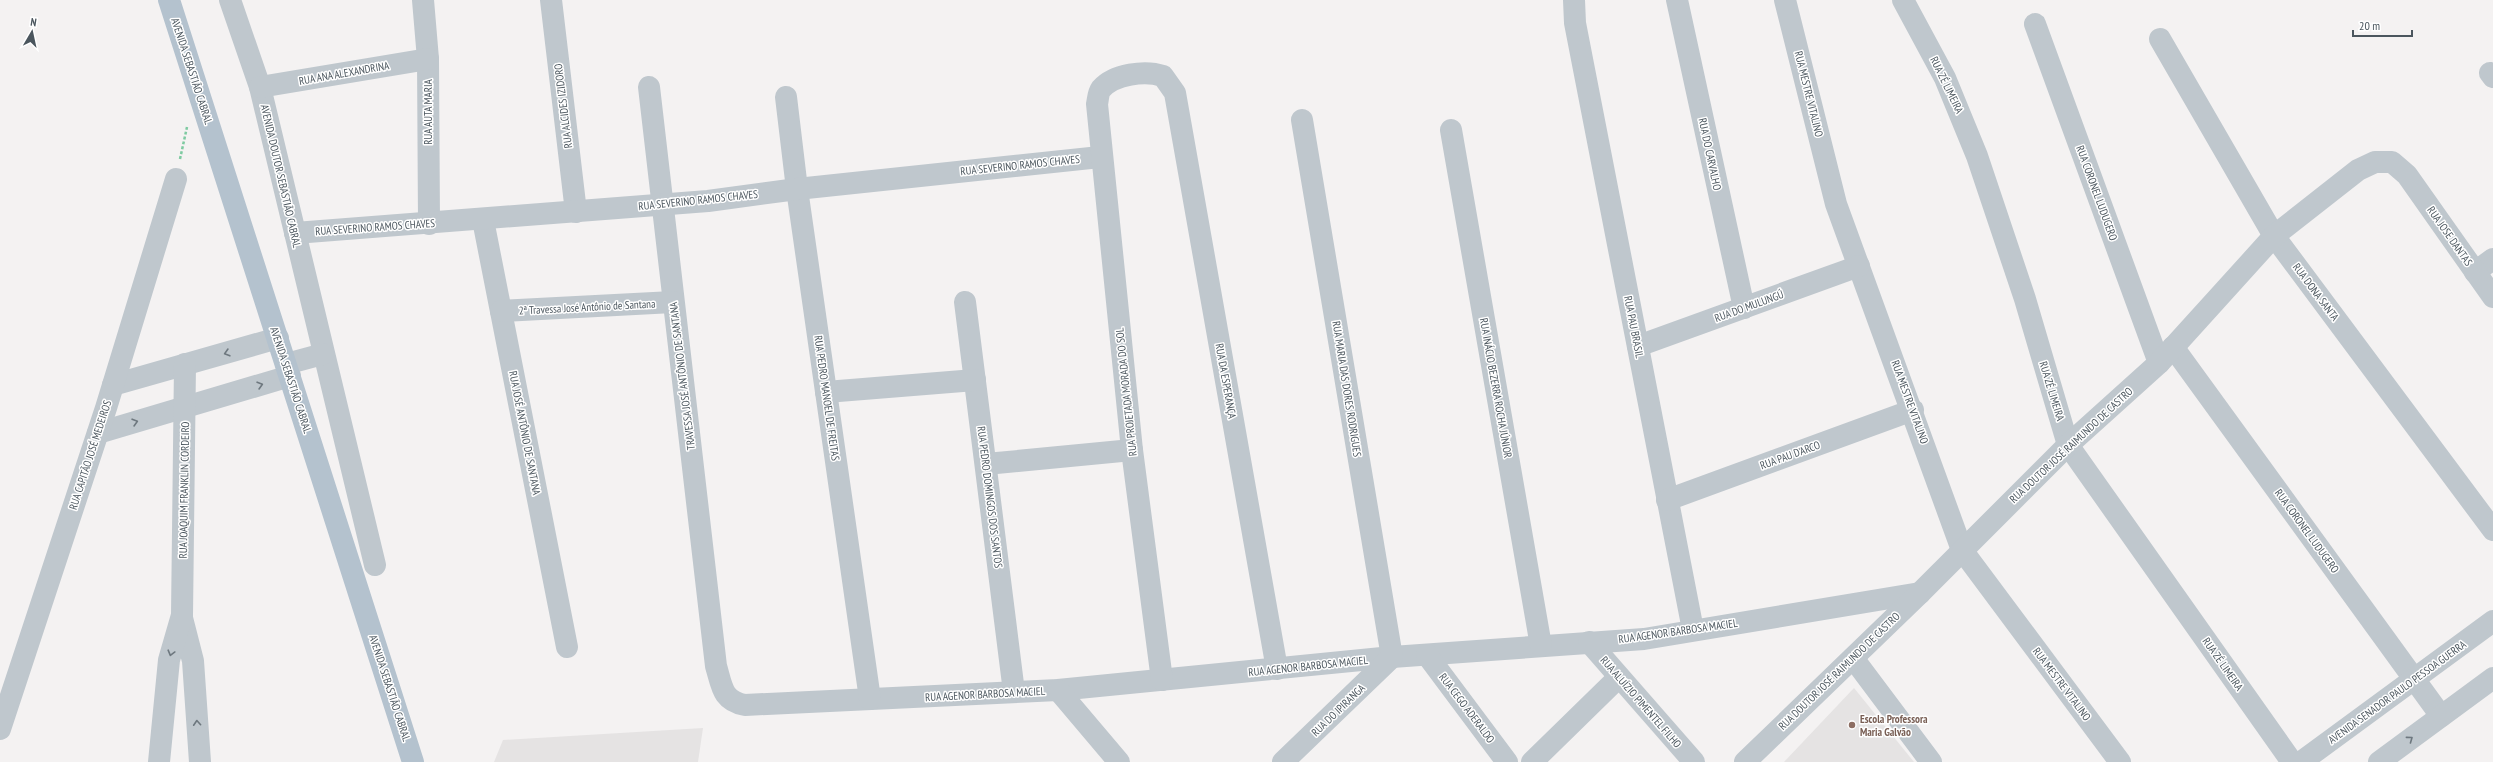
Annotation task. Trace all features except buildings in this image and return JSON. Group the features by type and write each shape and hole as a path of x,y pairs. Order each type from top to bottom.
{"main road":[{"name":"AVENIDA SEBASTIÃO CABRAL","path":"169,0 414,761"}],"street":[{"name":"AVENIDA DOUTOR SEBASTIÃO CABRAL","path":"230,0 260,87 323,354 375,565"},
{"name":"RUA AUTA MARIA","path":"423,0 428,59 429,224"},
{"name":"RUA ALCIDES IZIDORO","path":"551,0 576,212"},
{"name":"RUA PAU BRASIL","path":"1574,0 1575,23 1693,630"},
{"name":"RUA DO CARVALHO","path":"1677,0 1744,308"},
{"name":"RUA MESTRE VITALINO","path":"1785,0 1836,204 1913,410 1962,550 2120,762"},
{"name":"RUA ZÉ LIMEIRA","path":"1903,0 1945,78 1978,156 2025,298 2068,444 2292,762"},
{"name":"RUA CORONEL LUDUGERO","path":"2035,24 2166,355 2441,716"},
{"name":"RUA DONA SANTA","path":"2160,39 2274,236 2493,530"},
{"name":"RUA ANA ALEXANDRINA","path":"260,87 428,59"},
{"name":"RUA DA ESPERANÇA","path":"1097,104 1100,91 1109,81 1144,74 1163,76 1175,93 1278,669"},
{"name":"TRAVESSA JOSÉ ANTÔNIO DE SANTANA","path":"649,87 716,666"},
{"name":"RUA PEDRO MANOEL DE FREITAS","path":"786,97 797,189 870,699"},
{"name":"RUA PROJETADA MORADA DO SOL","path":"1097,104 1100,157 1132,450 1162,680"},
{"name":"RUA MARIA DAS DORES RODRIGUES","path":"1302,120 1392,658"},
{"name":"RUA INÁCIO BEZERRA ROCHA JÚNIOR","path":"1451,130 1541,646"},
{"name":"RUA SEVERINO RAMOS CHAVES","path":"295,233 483,220 663,205 797,189 1100,157"},
{"name":"RUA DOUTOR JOSÉ RAIMUNDO DE CASTRO","path":"1745,762 1920,593 2068,444 2166,355 2274,236 2358,170 2375,162 2392,162 2407,175"},
{"name":"RUA JOSE DANTAS","path":"2407,175 2493,297"},
{"name":"RUA CAPITÃO JOSÉ MEDEIROS","path":"0,729 98,432 176,179"},
{"name":"RUA JOSÉ ANTÔNIO DE SANTANA","path":"483,220 567,647"},
{"path":"2475,272 2493,259"},
{"name":"RUA DO MULUNGÚ","path":"1638,346 1859,266"},
{"name":"2ª Travessa José Antônio de Santana","path":"501,312 673,302"},
{"name":"RUA PEDRO DOMINGOS DOS SANTOS","path":"965,302 1014,692"},
{"path":"113,385 278,338"},
{"path":"98,432 186,407 288,370 323,354"},
{"name":"RUA JOAQUIM FRANKLIN CORDEIRO","path":"186,364 182,615 193,661 200,762"},
{"path":"826,392 975,380"},
{"name":"RUA PAU D'ARCO","path":"1668,500 1913,410"},
{"path":"986,464 1132,450"},
{"name":"RUA AGENOR BARBOSA MACIEL","path":"716,666 727,697 734,703 745,705 1058,690 1392,658 1644,639 1920,593"},
{"name":"RUA JOAQUIM FRANKLIN CORDEIRO","path":"159,762 169,660 182,615"},
{"name":"AVENIDA SENADOR PAULO PESSOA GUERRA","path":"2301,762 2493,622"},
{"name":"RUA ALUÍZIO PIMENTEL FILHO","path":"1589,642 1694,762"},
{"name":"RUA CEGO ADERALDO","path":"1427,655 1507,762"},
{"name":"RUA DO IPIRANGA","path":"1297,758 1392,658"},
{"path":"1853,658 1931,762"},
{"path":"1532,762 1620,677"},
{"path":"2379,762 2493,678"},
{"path":"1058,690 1119,762"}],"path":[{"path":"176,179 188,124"}],"shaded area":[{"name":"Escola Professora Maria Galvão","path":"1854,688 1914,762 1784,762"},
{"path":"703,728 698,762 494,762 503,740"}],"place":[{"name":"Escola Professora Maria Galvão","path":"1852,725"}]}
